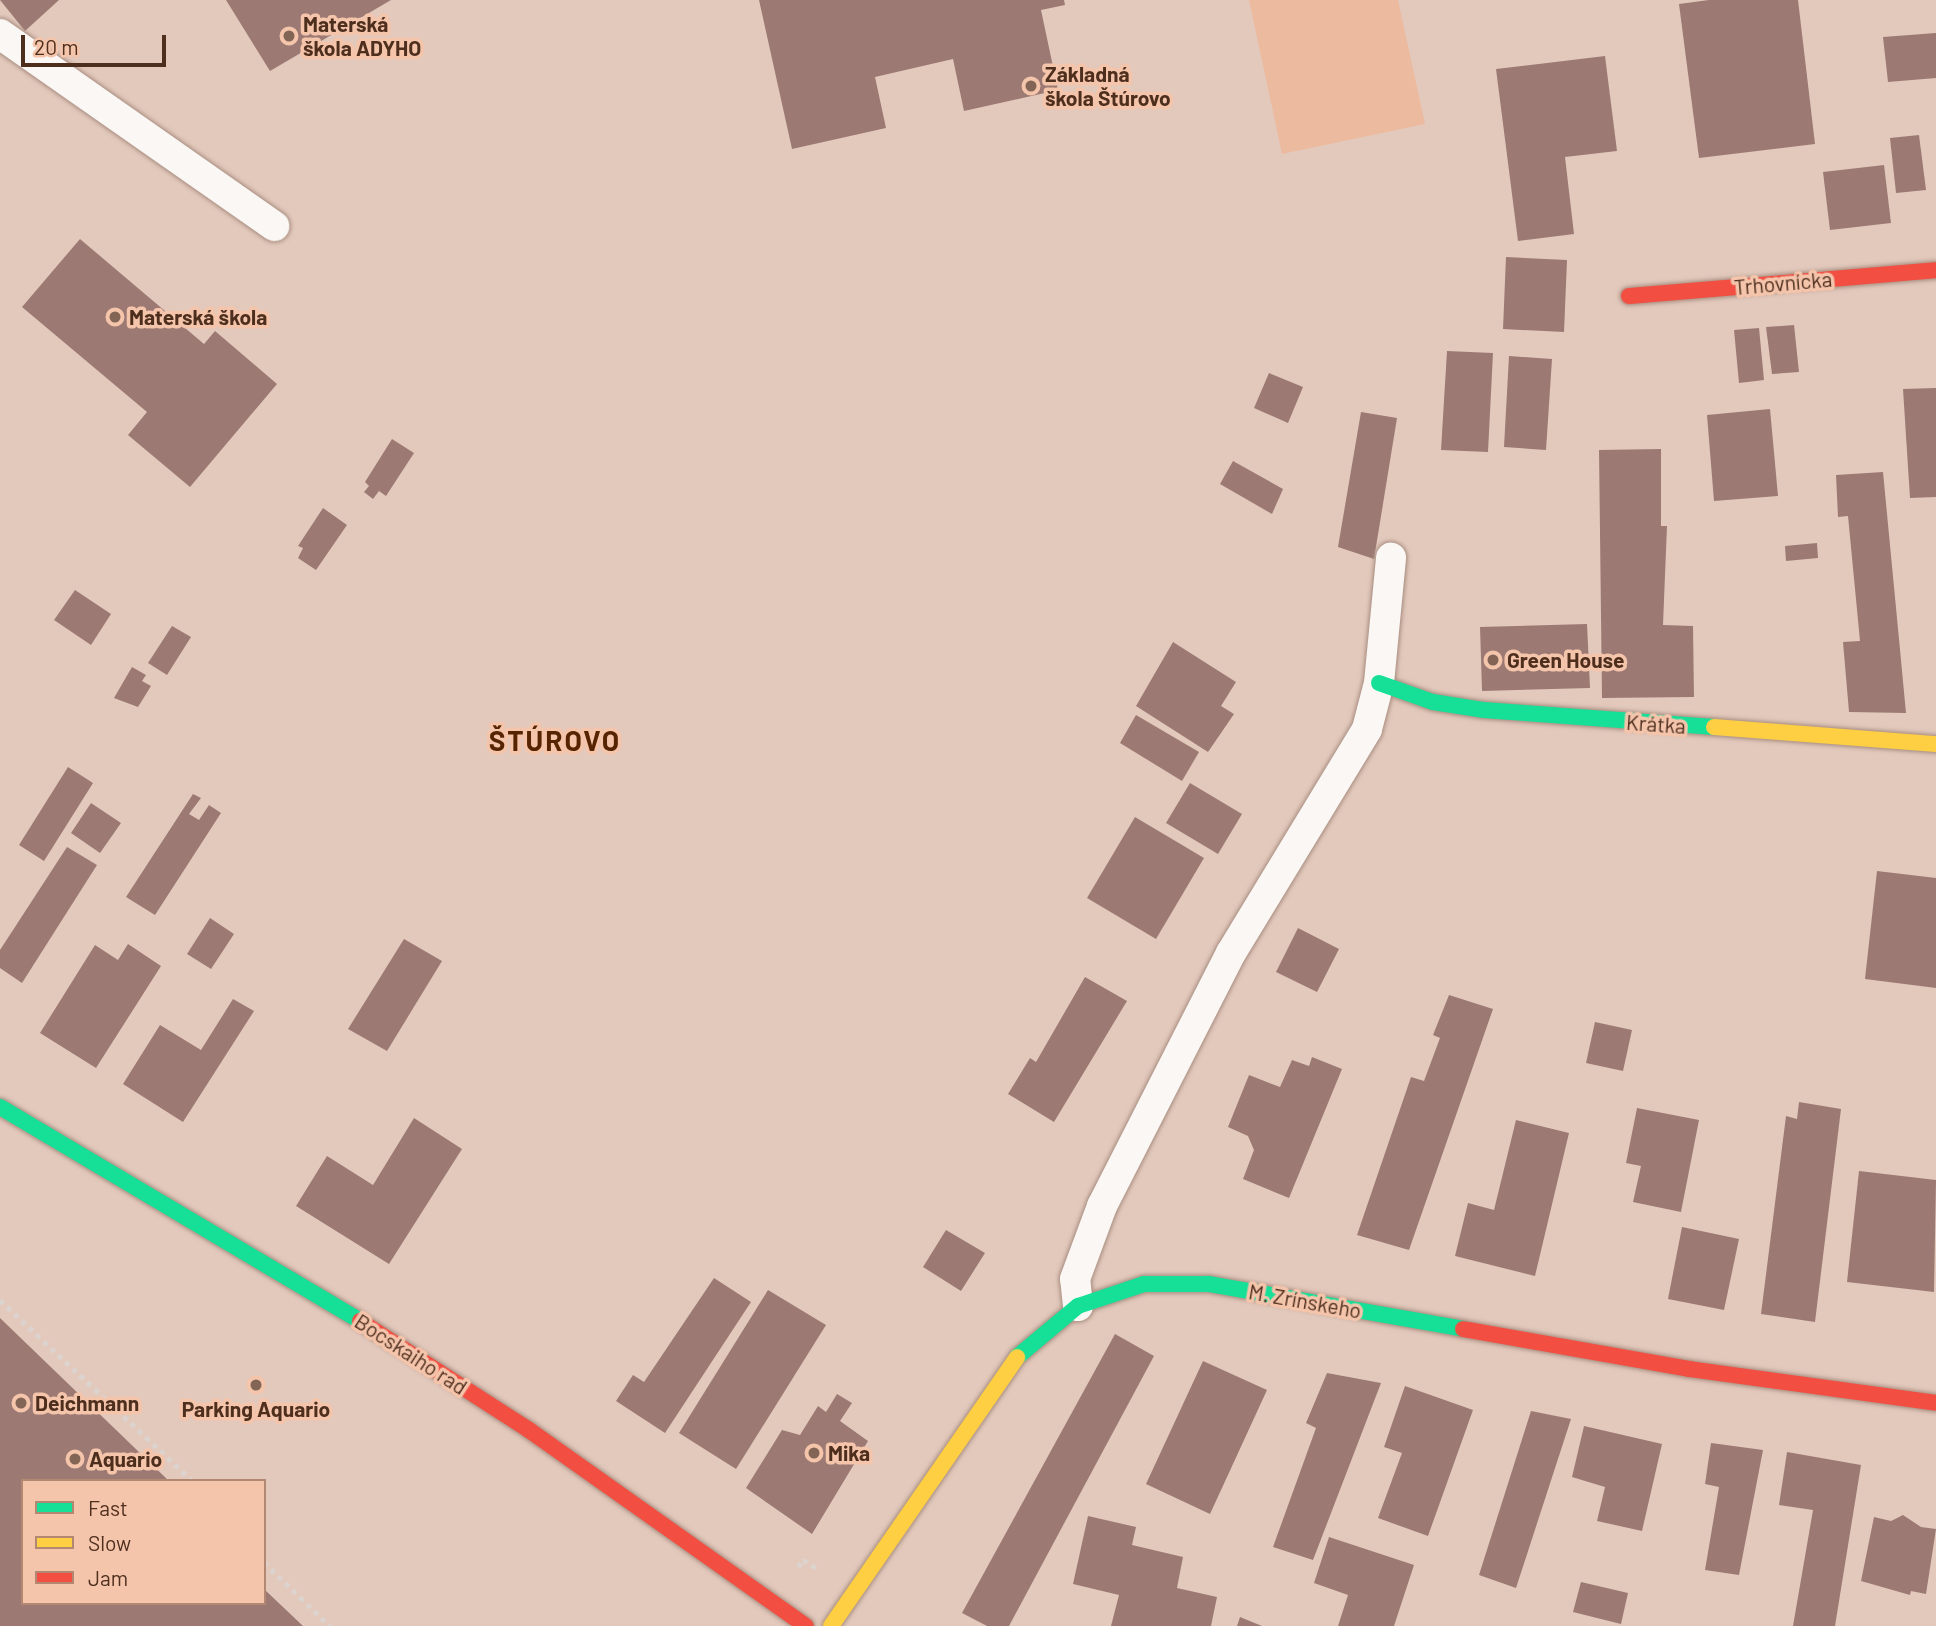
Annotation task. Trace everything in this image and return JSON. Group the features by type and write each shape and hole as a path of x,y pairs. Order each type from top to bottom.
{"street":[{"name":"Trhovnícka","path":"1629,296 1936,270"},
{"name":"Krátka","path":"1379,683 1433,702 1484,710 1936,744"},
{"name":"Bocskaiho rad","path":"0,1107 293,1279 518,1422 806,1626"},
{"name":"M. Zrínskeho","path":"831,1626 1011,1363 1042,1332 1078,1306 1144,1283 1209,1284 1689,1369 1936,1403"}],"lane":[{"path":"0,34 274,226"},
{"path":"1078,1306 1074,1279 1102,1206 1231,953 1367,729 1379,683 1391,558"}],"path":[{"path":"0,1300 191,1479"},
{"path":"266,1564 330,1626"}],"shaded area":[{"path":"1249,0 1398,0 1425,124 1282,154"}],"building":[{"path":"0,0 59,0 25,31"},
{"name":"Materská škola ADYHO","path":"226,0 391,0 270,71"},
{"path":"759,0 1064,0 1065,5 1041,10 1058,90 964,111 953,59 875,77 886,128 792,149"},
{"path":"1709,0 1798,0 1815,144 1699,158 1679,4"},
{"path":"1936,33 1936,78 1888,82 1883,37"},
{"path":"1605,56 1617,151 1565,157 1574,234 1518,241 1496,69"},
{"path":"1919,135 1926,190 1896,193 1890,138"},
{"path":"1884,165 1891,223 1830,230 1823,172"},
{"path":"80,239 204,344 215,331 277,384 190,487 128,435 147,412 22,307"},
{"path":"1506,257 1567,260 1564,332 1503,329"},
{"path":"1794,325 1799,372 1772,374 1766,327"},
{"path":"1759,328 1764,380 1739,383 1734,330"},
{"path":"1447,351 1493,353 1488,452 1441,450"},
{"path":"1509,356 1552,359 1546,450 1504,447"},
{"path":"1269,373 1303,387 1288,423 1254,408"},
{"path":"1936,388 1936,497 1910,498 1903,389"},
{"path":"1770,409 1778,496 1714,501 1707,415"},
{"path":"1361,412 1397,418 1374,559 1338,547"},
{"path":"392,439 414,453 386,496 379,491 373,499 364,492 369,486 365,482"},
{"path":"1661,449 1661,526 1667,526 1663,625 1693,626 1694,697 1602,698 1599,450"},
{"path":"1233,461 1283,489 1272,514 1220,484"},
{"path":"1883,472 1906,713 1849,712 1843,642 1860,641 1848,516 1838,517 1836,475"},
{"path":"323,508 347,525 316,570 298,558 303,548 298,546"},
{"path":"1817,543 1818,558 1786,561 1785,546"},
{"path":"75,590 111,614 91,645 54,620"},
{"path":"1587,624 1590,688 1482,691 1480,627"},
{"path":"172,626 191,637 167,675 148,663"},
{"path":"1173,642 1236,682 1221,706 1234,714 1208,752 1136,706"},
{"path":"132,667 146,675 142,681 151,686 138,707 114,698"},
{"path":"1136,715 1199,752 1182,781 1120,743"},
{"path":"68,767 93,783 44,861 19,845"},
{"path":"1190,783 1242,814 1218,854 1166,823"},
{"path":"193,794 201,798 189,814 199,820 209,805 221,813 155,915 126,897"},
{"path":"91,803 121,823 100,853 71,833"},
{"path":"1135,817 1204,858 1156,939 1087,898"},
{"path":"67,847 97,865 22,983 0,968 0,950"},
{"path":"1877,871 1936,878 1936,988 1865,979"},
{"path":"210,918 234,934 211,969 187,954"},
{"path":"1298,928 1339,949 1317,992 1276,972"},
{"path":"404,939 442,961 387,1051 348,1029"},
{"path":"128,944 161,966 96,1068 40,1033 95,945 118,960"},
{"path":"1085,977 1127,1001 1054,1122 1008,1094 1030,1058 1036,1062"},
{"path":"1449,995 1493,1009 1409,1250 1357,1235 1411,1077 1424,1081 1440,1038 1433,1035"},
{"path":"233,999 254,1011 183,1122 123,1084 160,1025 201,1050"},
{"path":"1595,1022 1632,1030 1623,1071 1586,1063"},
{"path":"1312,1057 1342,1069 1289,1198 1243,1179 1254,1150 1248,1136 1228,1127 1249,1075 1280,1087 1292,1060 1309,1066"},
{"path":"1799,1102 1841,1109 1815,1322 1761,1314 1786,1116 1797,1119"},
{"path":"1637,1108 1699,1120 1681,1212 1633,1202 1641,1166 1626,1163"},
{"path":"414,1118 462,1149 389,1264 296,1206 327,1156 373,1185"},
{"path":"1516,1120 1569,1133 1535,1276 1455,1256 1468,1203 1494,1210"},
{"path":"1859,1171 1936,1180 1934,1292 1847,1282"},
{"path":"1682,1227 1739,1239 1724,1310 1668,1299"},
{"path":"946,1230 985,1253 961,1291 923,1267"},
{"path":"714,1278 751,1302 665,1433 616,1401 633,1375 644,1382"},
{"path":"768,1290 826,1325 736,1469 679,1433"},
{"name":"Aquario","path":"0,1318 167,1479 21,1479 21,1605 266,1605 266,1591 303,1626 0,1626"},
{"path":"1115,1334 1154,1356 1009,1626 987,1626 962,1613"},
{"path":"1203,1361 1267,1390 1210,1514 1146,1484"},
{"path":"1327,1373 1381,1383 1313,1560 1273,1547 1316,1428 1306,1423"},
{"path":"1405,1386 1473,1410 1428,1536 1378,1518 1402,1453 1384,1447"},
{"name":"Mika","path":"837,1394 852,1403 840,1421 868,1441 812,1534 746,1488 782,1430 800,1435 818,1406 826,1412"},
{"path":"1531,1411 1571,1419 1516,1588 1479,1575"},
{"path":"1584,1426 1662,1444 1642,1531 1597,1521 1605,1487 1572,1477"},
{"path":"1711,1443 1763,1450 1739,1575 1705,1570 1719,1487 1705,1484"},
{"path":"1787,1452 1861,1465 1835,1626 1793,1626 1813,1510 1779,1505"},
{"path":"1903,1515 1921,1527 1936,1529 1926,1594 1911,1591 1910,1595 1861,1581 1874,1517 1891,1521"},
{"path":"1088,1516 1136,1527 1132,1545 1183,1557 1177,1588 1217,1597 1211,1626 1111,1626 1119,1595 1073,1584"},
{"path":"1329,1537 1414,1565 1394,1626 1338,1626 1348,1595 1314,1583"},
{"path":"1581,1582 1628,1593 1621,1624 1573,1612"},
{"path":"1240,1617 1262,1626 1237,1626"}],"traffic: fast":[{"path":"1379,683 1433,702 1484,710 1714,727"},
{"path":"0,1107 360,1321"},
{"path":"1017,1357 1078,1306 1144,1284 1209,1284 1463,1329"}],"traffic: slow":[{"path":"1714,727 1936,744"},
{"path":"831,1626 1017,1357"}],"traffic: jam":[{"path":"1629,296 1936,270"},
{"path":"360,1321 529,1430 806,1626"},
{"path":"1463,1329 1689,1369 1936,1403"}],"place":[{"name":"Materská škola ADYHO","path":"289,36"},
{"name":"Základná škola Štúrovo","path":"1031,86"},
{"name":"Materská škola","path":"115,317"},
{"name":"Green House","path":"1493,660"},
{"name":"Parking Aquario","path":"256,1385"},
{"name":"Deichmann","path":"21,1403"},
{"name":"Mika","path":"814,1453"},
{"name":"Aquario","path":"75,1459"}],"district":[{"name":"ŠTÚROVO","path":"555,740"}]}
